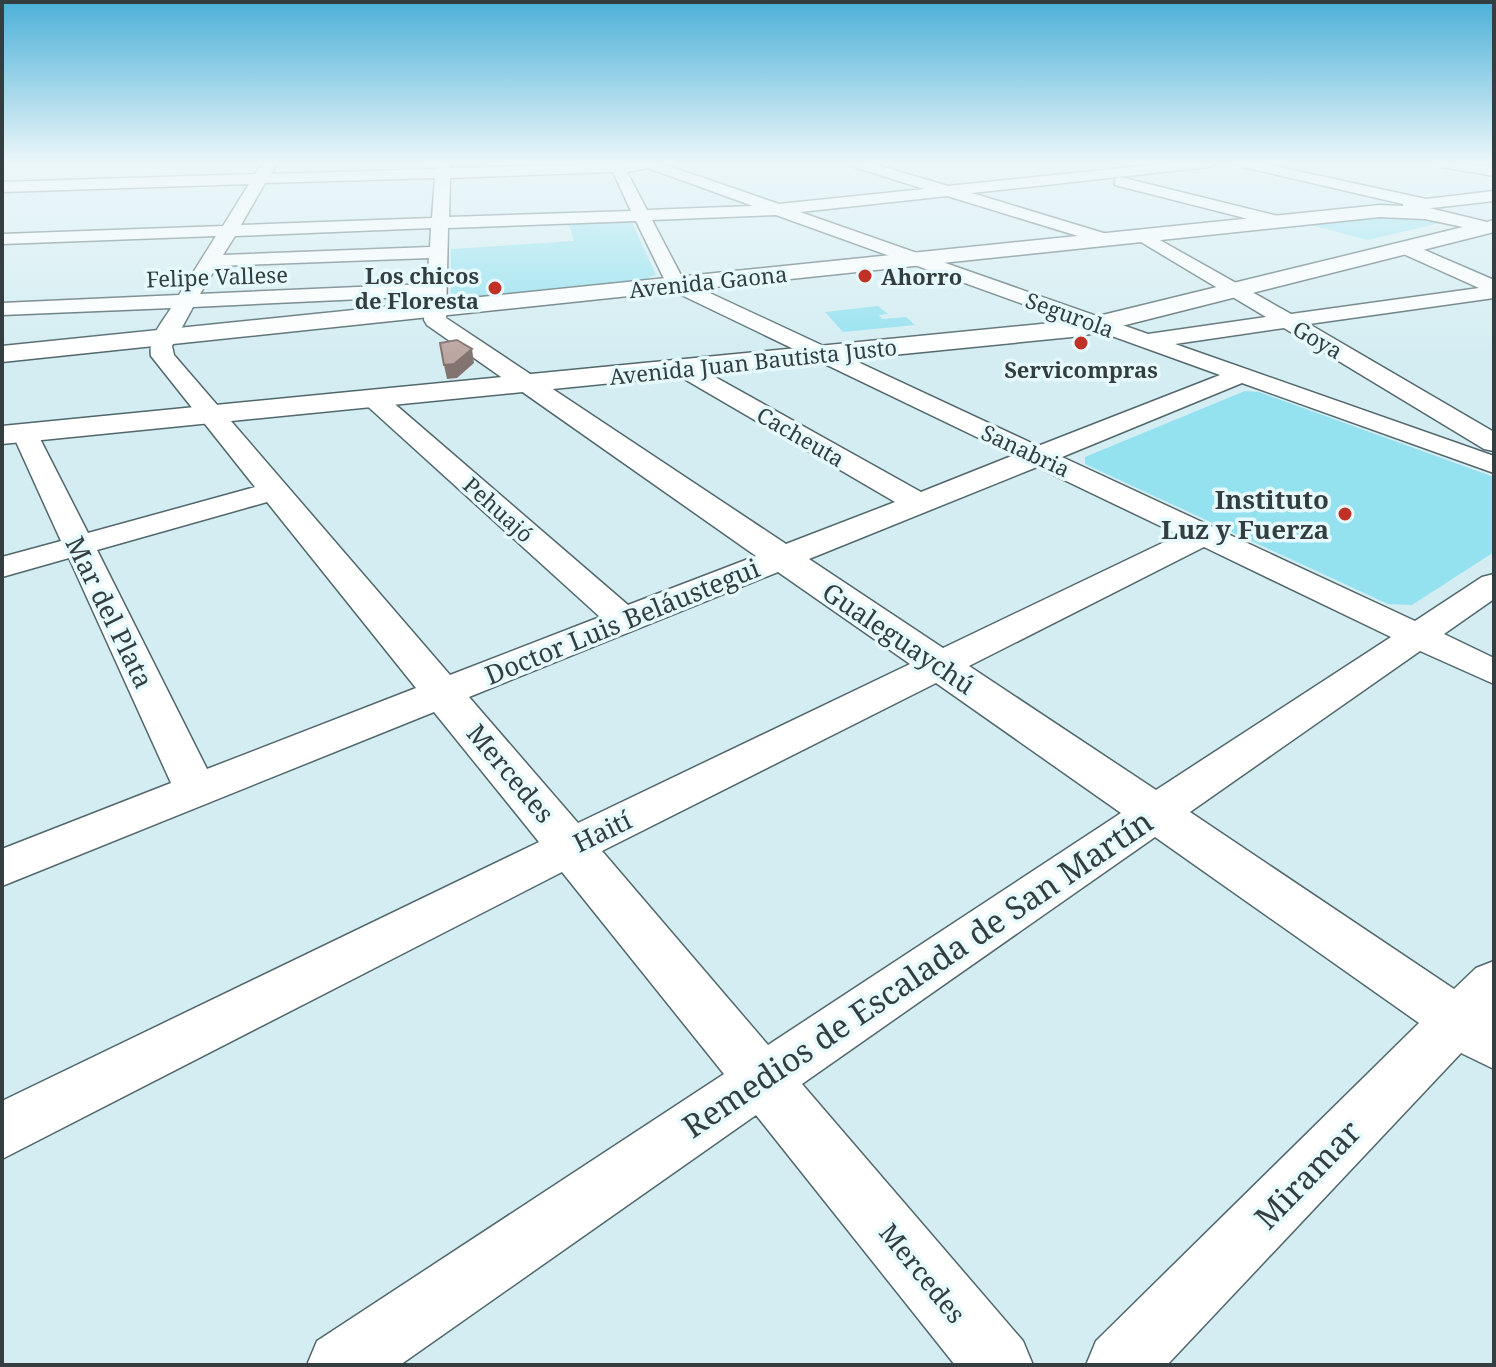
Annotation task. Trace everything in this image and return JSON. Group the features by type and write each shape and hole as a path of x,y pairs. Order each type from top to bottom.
{"main road":[{"name":"Avenida Gaona","path":"2,354 164,337 434,300 676,285 1221,227"},
{"name":"Avenida Juan Bautista Justo","path":"10,429 810,348 1099,325 1226,284 1440,227"},
{"name":"Avenida Juan Bautista Justo","path":"204,408 373,398 519,377 682,368 1070,314 1406,248 1482,227"}],"street":[{"path":"164,337 231,227"},
{"path":"3,239 339,227"},
{"path":"434,300 440,227"},
{"path":"647,227 676,285"},
{"name":"Segurola","path":"827,227 1494,465"},
{"path":"1065,227 1104,239"},
{"name":"Goya","path":"1142,235 1494,444"},
{"path":"1406,248 1494,290"},
{"path":"211,261 437,252"},
{"name":"Sanabria","path":"676,285 1494,672"},
{"path":"1145,341 1494,290"},
{"name":"Felipe Vallese","path":"2,309 187,301 434,300"},
{"name":"Gualeguaychú","path":"434,300 435,320 781,558 1153,812 1482,1016"},
{"name":"Mercedes","path":"164,337 161,346 163,356 204,408 572,846 999,1365"},
{"name":"Cacheuta","path":"682,368 919,503"},
{"name":"Doctor Luis Beláustegui","path":"2,868 1242,375"},
{"name":"Pehuajó","path":"373,398 624,620"},
{"name":"Mar del Plata","path":"10,429 78,546 196,791"},
{"path":"1457,453 1494,444"},
{"path":"2,567 273,491"},
{"name":"Haití","path":"2,1131 1204,535"},
{"name":"Remedios de Escalada de San Martín","path":"341,1365 1153,812 1494,584"},
{"name":"Miramar","path":"1120,1365 1482,1016"}],"shaded area":[{"path":"570,227 634,227 656,275 642,280 461,298 451,295 451,249 574,241"},
{"path":"1318,227 1424,227 1368,240"},
{"path":"878,306 888,314 879,315 882,319 906,317 915,325 843,332 825,312"},
{"name":"Instituto Luz y Fuerza","path":"1245,391 1259,392 1494,477 1494,552 1412,605 1388,604 1085,464 1085,457"}],"building":[{"path":"457,340 472,349 454,364 444,365 440,343"}],"place":[{"name":"Ahorro","path":"865,276"},
{"name":"Los chicos de Floresta","path":"495,288"},
{"name":"Servicompras","path":"1081,343"},
{"name":"Instituto Luz y Fuerza","path":"1345,514"}]}
